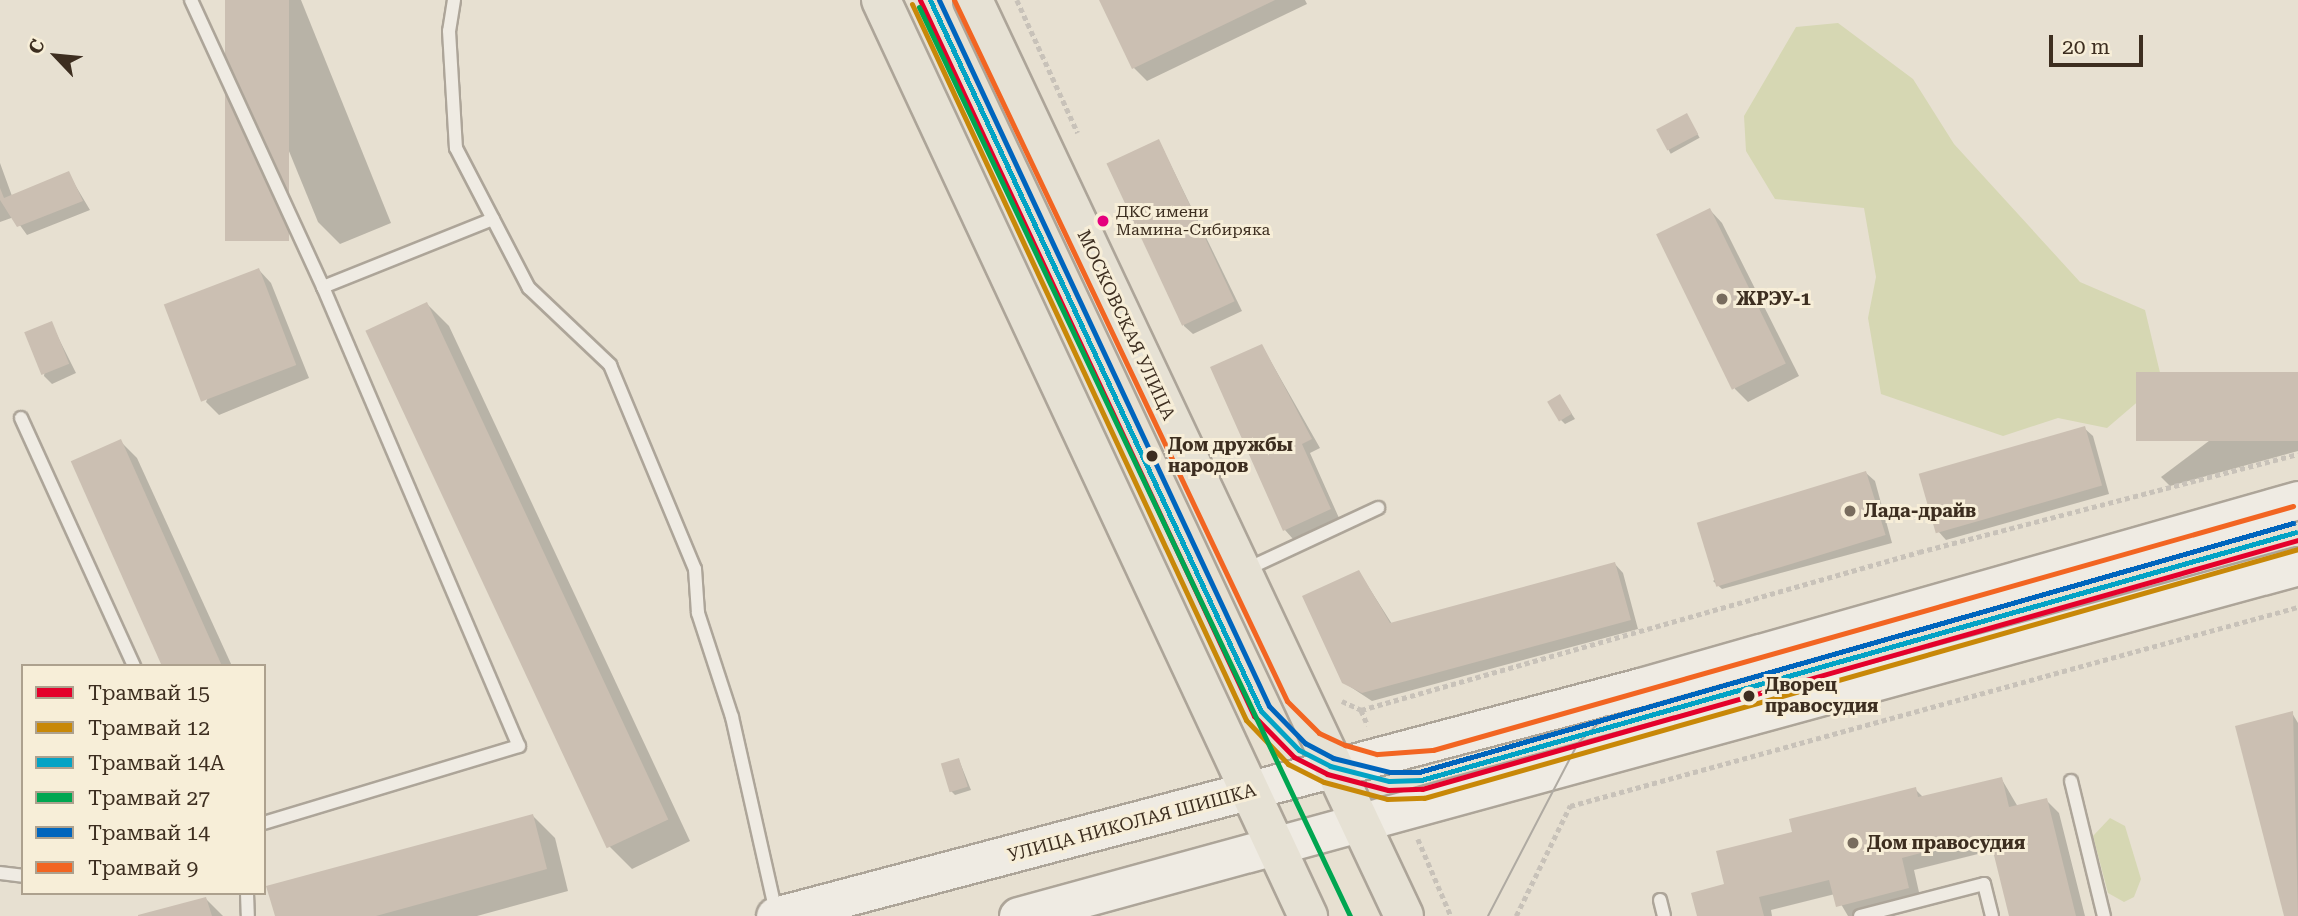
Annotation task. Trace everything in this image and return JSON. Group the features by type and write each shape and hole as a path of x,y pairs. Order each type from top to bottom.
{"main road":[{"path":"881,0 1308,916"},
{"name":"МОСКОВСКАЯ УЛИЦА","path":"973,0 1404,916"},
{"name":"УЛИЦА НИКОЛАЯ ШИШКА","path":"776,916 1250,792 2298,500"},
{"path":"1018,916 1362,827 2298,566"}],"lane":[{"path":"191,0 323,288 519,746 266,822"},
{"path":"454,0 450,32 456,148 529,288 610,365 695,569 698,613 732,717 776,916"},
{"path":"323,288 493,219"},
{"path":"21,418 133,664"},
{"path":"1241,571 1378,508"},
{"path":"2071,781 2104,916"},
{"path":"0,873 21,876"},
{"path":"1860,916 1984,884 1992,916"},
{"path":"247,895 248,916"},
{"path":"1660,900 1664,916"}],"path":[{"path":"1017,0 1081,139"},
{"path":"1338,699 1361,710 1919,552 2298,454"},
{"path":"1516,916 1570,806 2298,607"}],"green space":[{"path":"1838,23 1913,79 1954,144 2080,282 2145,310 2162,381 2107,428 2058,418 2003,436 1881,394 1868,318 1876,277 1864,208 1775,199 1746,151 1744,116 1796,27"},
{"path":"2110,818 2125,826 2141,879 2134,897 2124,902 2108,893 2093,836"}],"building":[{"path":"225,0 289,0 289,241 225,241"},
{"path":"1099,0 1275,0 1132,69"},
{"path":"1687,113 1698,134 1667,151 1656,129"},
{"path":"1159,139 1235,301 1182,326 1106,164"},
{"path":"69,171 83,201 17,227 0,200 0,188 4,198"},
{"name":"ЖРЭУ-1","path":"1710,208 1786,363 1732,390 1656,234"},
{"path":"259,268 296,365 201,402 164,305"},
{"path":"427,302 668,820 607,848 365,331"},
{"path":"52,321 69,364 41,375 24,332"},
{"path":"1262,344 1312,439 1302,444 1331,509 1283,531 1210,367"},
{"path":"2136,372 2298,372 2298,441 2136,441"},
{"path":"1560,394 1572,414 1559,421 1547,402"},
{"path":"2085,426 2102,486 1936,533 1919,474"},
{"path":"121,439 221,664 161,664 71,461"},
{"path":"1866,471 1886,535 1716,587 1697,523"},
{"path":"1615,562 1631,620 1362,693 1342,683 1302,596 1359,570 1390,623"},
{"path":"2293,711 2298,916 2284,916 2235,726"},
{"path":"959,758 968,787 950,792 941,764"},
{"name":"Дом правосудия","path":"2002,777 2009,807 2047,798 2076,916 2009,916 1989,835 1902,858 1909,888 1836,907 1829,880 1759,897 1764,916 1697,916 1691,893 1724,884 1716,851 1792,832 1789,819 1916,787 1918,797"},
{"path":"533,814 547,869 376,916 275,916 266,886"},
{"path":"206,897 212,916 138,916 138,915"}],"tram line":[{"name":"15","path":"920,0 1254,716 1294,757 1327,774 1388,790 1422,789 2298,540"},
{"name":"14А","path":"930,0 1261,711 1299,750 1330,766 1389,781 1421,780 2296,532"},
{"name":"14","path":"939,0 1269,706 1305,743 1333,758 1390,772 1419,772 2293,523"},
{"name":"9","path":"954,0 1287,701 1319,733 1345,745 1377,754 1433,750 2293,506"},
{"name":"12","path":"912,4 1246,720 1288,764 1324,782 1387,799 1424,798 2298,549"},
{"name":"27","path":"919,7 1350,916"},
{"path":"1488,916 1578,743 1606,716"}],"place":[{"name":"ДКС имени Мамина-Сибиряка","path":"1103,221"},
{"name":"ЖРЭУ-1","path":"1722,299"},
{"name":"Дом дружбы народов","path":"1152,456"},
{"name":"Лада-драйв","path":"1850,511"},
{"name":"Дворец правосудия","path":"1749,696"},
{"name":"Дом правосудия","path":"1853,843"}]}
